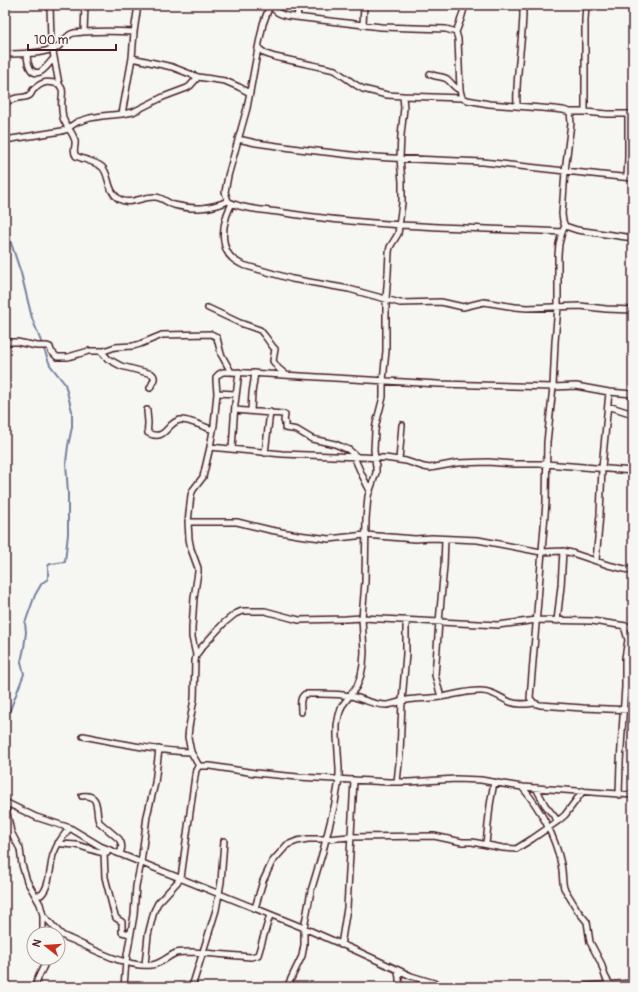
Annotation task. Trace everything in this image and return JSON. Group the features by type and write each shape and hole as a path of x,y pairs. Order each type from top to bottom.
{"street":[{"path":"50,5 52,49 59,84 63,90 62,114 67,128 74,139 74,155 102,167 111,190 114,195 122,201 133,202 144,198 154,197 165,200 173,205 200,209 230,202 247,207 298,215 353,221 452,228 562,232"},
{"path":"84,32 85,5"},
{"path":"122,114 132,58 138,5"},
{"path":"456,32 446,29 386,28 297,17 278,13 271,5 263,24 250,93 225,192 230,202 225,219 224,243 230,257 243,265 292,279 303,282 336,286 386,299 392,302 441,302 464,307 484,302 515,307 580,306 633,310"},
{"path":"297,17 299,5"},
{"path":"363,25 364,5"},
{"path":"462,98 460,90 458,39 456,32 462,19 465,5"},
{"path":"517,106 523,5"},
{"path":"585,112 586,5"},
{"path":"5,54 35,53 56,49 70,34 97,31 134,32"},
{"path":"258,48 266,54 275,57 335,70 356,85 372,92 387,95 462,98 473,101 570,112 631,114 627,177"},
{"path":"27,53 27,63 32,70 37,72 41,72 54,58"},
{"path":"132,58 172,67 198,77 225,81 250,93"},
{"path":"430,74 442,77 456,89 460,90"},
{"path":"5,140 62,131 77,122 90,118 133,112 187,88 198,77"},
{"path":"5,102 17,98 27,97 43,82 59,84"},
{"path":"287,987 302,956 304,945 304,928 335,803 339,780 337,736 339,716 342,706 357,686 363,665 364,652 362,618 365,582 367,501 376,473 375,431 383,397 389,252 398,234 400,224 402,192 400,158 404,108 403,96"},
{"path":"534,703 530,698 530,688 546,502 547,442 553,387 554,342 558,307 558,255 559,244 565,226 562,214 565,171 571,123 570,112"},
{"path":"238,139 299,149 360,156 467,161 633,178"},
{"path":"565,226 577,230 633,238"},
{"path":"208,308 240,323 260,330 276,349 273,361 285,374"},
{"path":"5,342 49,346 54,355 60,358 68,358 90,350 101,351 116,347 133,346 162,334 211,334 216,336 221,354 231,372"},
{"path":"101,351 108,359 121,366 152,374 155,378 150,388"},
{"path":"199,766 191,752 188,737 194,699 196,656 192,637 192,628 198,568 191,549 188,522 192,493 203,478 210,447 217,393 216,377 219,374 224,372 239,372 438,384 553,387 576,386 609,392 633,394"},
{"path":"232,449 239,372"},
{"path":"251,411 255,373"},
{"path":"596,561 609,392"},
{"path":"217,393 236,394"},
{"path":"608,406 633,414"},
{"path":"147,410 147,430 148,433 151,434 161,434 165,432 172,423 181,420 213,430"},
{"path":"235,410 280,413 285,415 285,428 292,428 312,439 339,445 349,450 356,457 362,475 370,491"},
{"path":"265,453 270,412"},
{"path":"399,460 402,425"},
{"path":"210,447 301,456 375,457 399,460 430,468 473,462 546,464 633,471"},
{"path":"188,522 237,522 270,530 329,539 366,535 415,539 432,538 489,541 541,552 563,551 633,571"},
{"path":"441,697 435,675 445,539"},
{"path":"557,621 563,551"},
{"path":"196,656 202,647 224,623 235,614 242,611 265,611 299,620 362,618 498,625 537,620 592,621 633,627"},
{"path":"397,782 401,750 402,701 406,654 406,620"},
{"path":"619,795 619,774 624,710 625,658 628,640 624,626"},
{"path":"301,712 301,698 305,694 327,693 350,696 379,704 391,704 402,701 482,691 488,691 496,694 510,702 524,704 534,703 633,710"},
{"path":"83,736 159,749 191,752"},
{"path":"124,987 126,961 134,915 136,886 142,863 147,816 155,783 159,749"},
{"path":"199,766 255,773 339,780 409,782 456,778 482,780 522,787 633,795"},
{"path":"145,965 148,935 154,911 158,903 181,878 195,776 199,766"},
{"path":"341,944 346,908 354,780"},
{"path":"486,844 494,782"},
{"path":"522,787 529,795 548,828 559,855 563,872 564,888 578,911 587,922 590,942 610,986"},
{"path":"536,788 545,805 558,821"},
{"path":"255,908 263,881 275,858 287,845 297,841 350,837 434,836 462,842 516,849 565,815 583,791"},
{"path":"82,796 89,796 95,800 99,822 121,842 122,846 117,853"},
{"path":"5,803 36,817 70,828 100,846 304,928 398,971 447,987"},
{"path":"5,803 11,832 20,849 22,865 26,877 40,904 43,915 43,926"},
{"path":"36,895 41,895 44,892 49,876 52,855 62,836 70,828"},
{"path":"192,987 216,910 221,882 224,841"},
{"path":"58,843 65,845 76,845 104,853 117,853"},
{"path":"104,853 105,877 114,913 116,918 122,922 122,932 130,934"},
{"path":"43,915 62,935 68,938 97,952 145,965 153,965 177,953 192,952 251,957 258,955 270,915"},
{"path":"35,987 36,981 44,966"},
{"path":"398,971 400,987"},
{"path":"568,987 610,986 633,983"}],"waterway":[{"path":"5,225 21,273 32,318 50,365 65,384 72,411 72,427 66,462 68,534 65,562 50,564 48,566 48,579 42,583 35,595 25,623 26,632 21,662 24,674 5,723"},
{"path":"5,731 9,739 5,748"}]}
